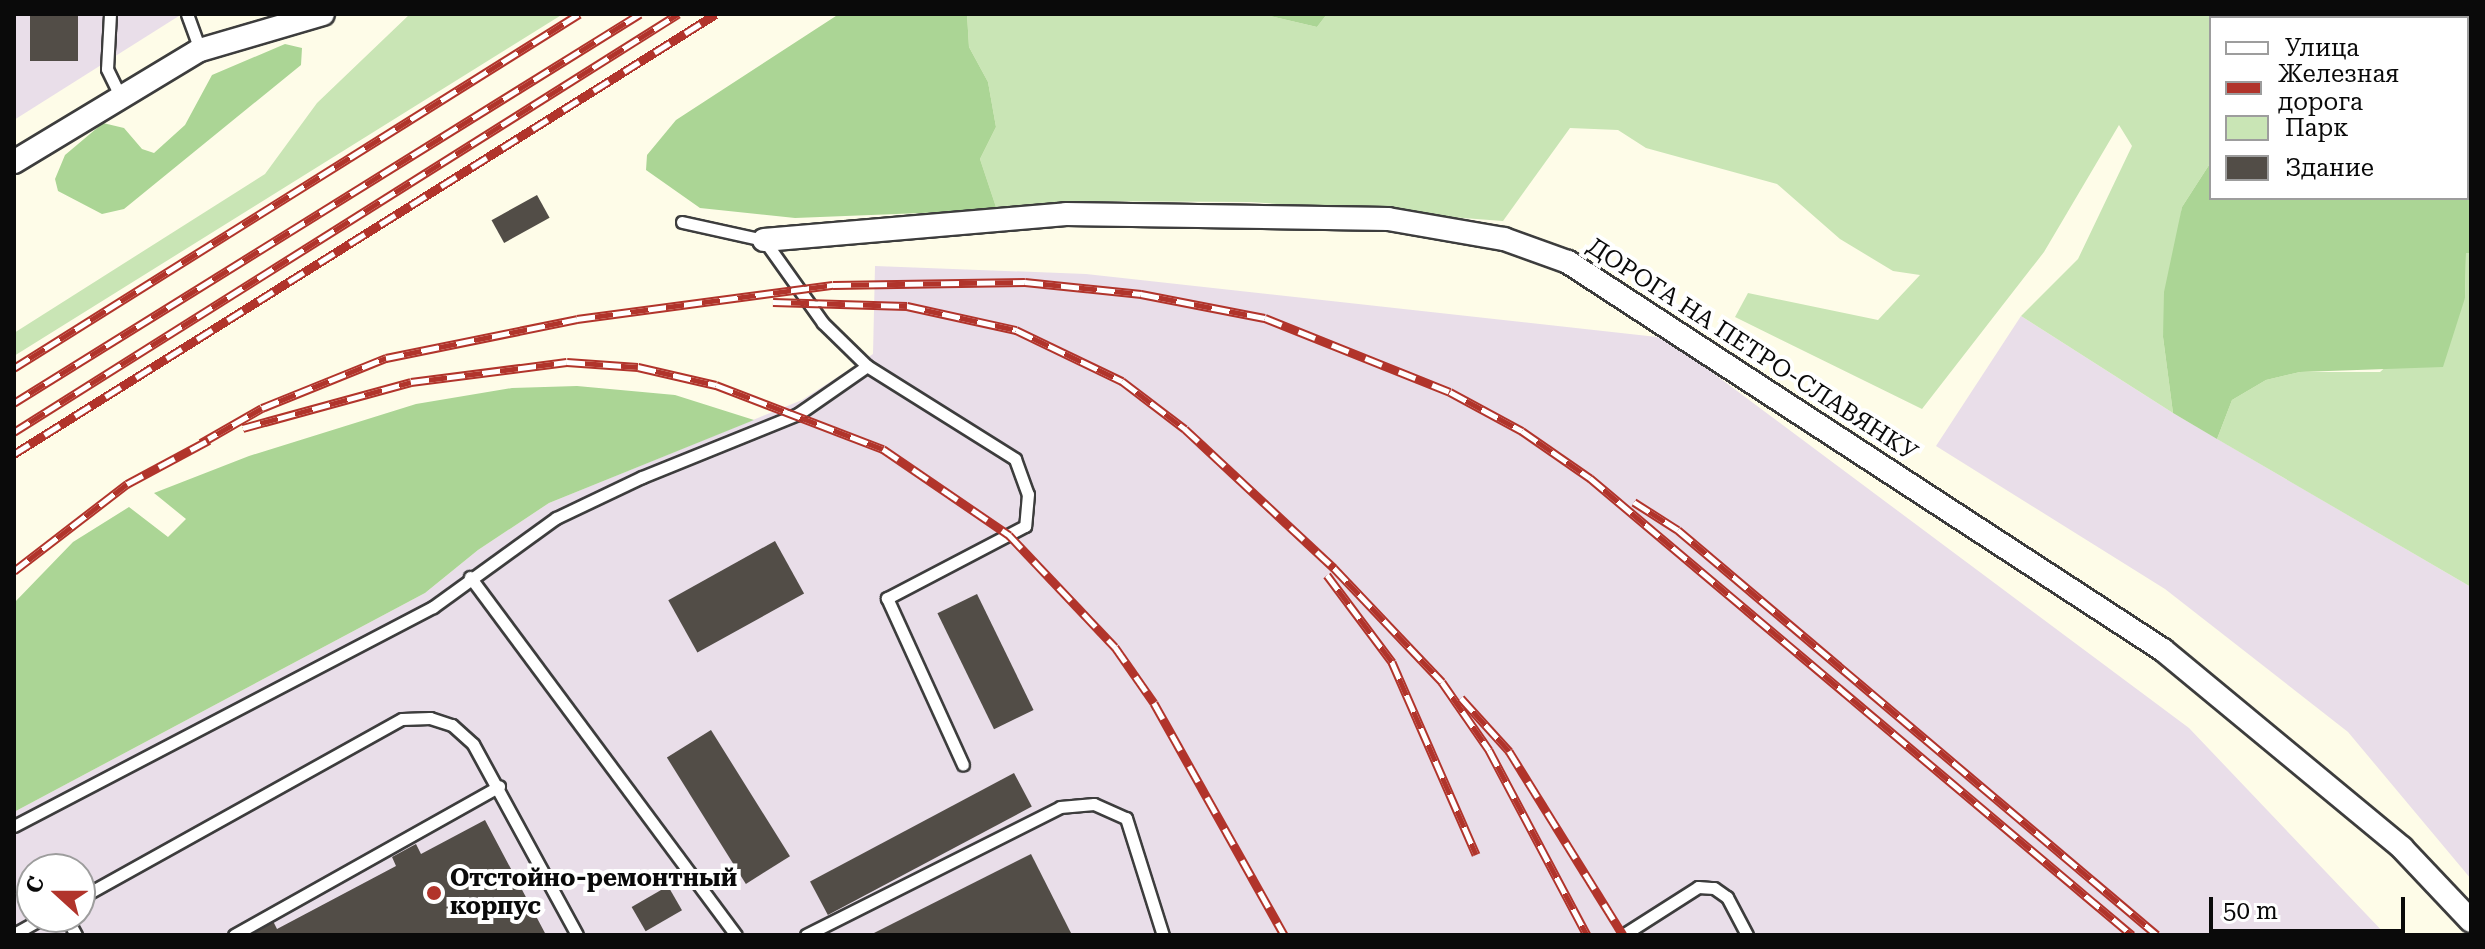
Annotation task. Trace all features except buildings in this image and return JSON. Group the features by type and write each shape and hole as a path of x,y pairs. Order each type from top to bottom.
{"street":[{"path":"14,162 200,50 323,14"},
{"name":"ДОРОГА НА ПЕТРО-СЛАВЯНКУ","path":"764,240 1066,214 1388,219 1504,239 1568,262 2163,650 2402,848 2471,921"}],"lane":[{"path":"110,14 107,69 120,96"},
{"path":"187,14 200,50"},
{"path":"682,222 764,240 823,323 867,366 1015,459 1028,494 1025,526 887,598 963,765"},
{"path":"14,826 433,607 470,577 556,518 798,414 867,366"},
{"path":"470,577 736,935"},
{"path":"96,889 402,719 430,718 452,725 473,744 499,786 577,935"},
{"path":"234,935 499,786"},
{"path":"806,935 1060,807 1094,804 1126,818 1163,935"},
{"path":"1623,935 1698,887 1714,888 1727,897 1747,935"}],"shaded area":[{"path":"14,14 182,14 14,120"},
{"path":"875,266 1086,274 1666,338 2189,728 2386,935 14,935 14,812 425,593 478,550 549,503 802,400 873,354"},
{"path":"2021,316 2173,413 2471,587 2471,879 2348,732 2165,589 1936,446"}],"green space":[{"path":"410,14 563,14 14,356 14,333 265,174 317,103"},
{"path":"839,14 967,14 969,47 988,82 996,127 980,159 997,210 795,218 700,208 646,170 647,155 676,120"},
{"path":"967,14 1262,14 1317,27 1327,14 2471,14 2471,140 2469,16 2209,16 2209,165 2182,207 2163,337 2173,413 2021,316 2078,259 2132,146 2119,125 2044,252 1922,409 1735,317 1748,293 1878,320 1920,275 1893,271 1840,239 1777,184 1646,148 1618,130 1570,128 1503,221 1251,202 1073,201 997,210 980,159 996,127 988,82 969,47"},
{"path":"1262,14 1327,14 1317,27"},
{"path":"285,44 302,48 301,65 124,209 102,214 58,191 55,179 65,155 103,123 124,128 142,149 154,153 185,125 212,75"},
{"path":"2209,165 2209,200 2469,200 2469,196 2471,253 2466,253 2465,298 2443,367 2300,372 2266,380 2232,400 2217,439 2173,413 2163,337 2164,292 2182,207"},
{"path":"2466,253 2471,253 2471,587 2217,439 2232,400 2266,380 2300,372 2380,372 2465,298"},
{"path":"577,386 675,395 754,420 549,503 478,550 425,593 14,812 14,603 73,542 129,507 168,537 186,519 154,493 249,456 416,404 512,388"}],"railway":[{"path":"14,368 579,14"},
{"path":"14,403 640,14"},
{"path":"14,432 678,14"},
{"path":"14,454 716,14"},
{"path":"201,443 262,408 386,358 577,319 833,285 1025,282 1141,294 1265,318 1450,392 1522,431 1590,478 2132,935"},
{"path":"773,302 907,306 1016,330 1122,381 1185,429 1334,568 1442,682 1489,750 1587,935"},
{"path":"243,428 411,382 567,362 638,367 716,385 883,449 1009,535 1115,647 1154,703 1284,935"},
{"path":"14,571 127,484 209,440"},
{"path":"1634,502 1678,530 2157,935"},
{"path":"1327,575 1392,662 1476,854"},
{"path":"1461,698 1509,751 1623,935"}],"place":[{"name":"Отстойно-ремонтный корпус","path":"434,893"}]}
